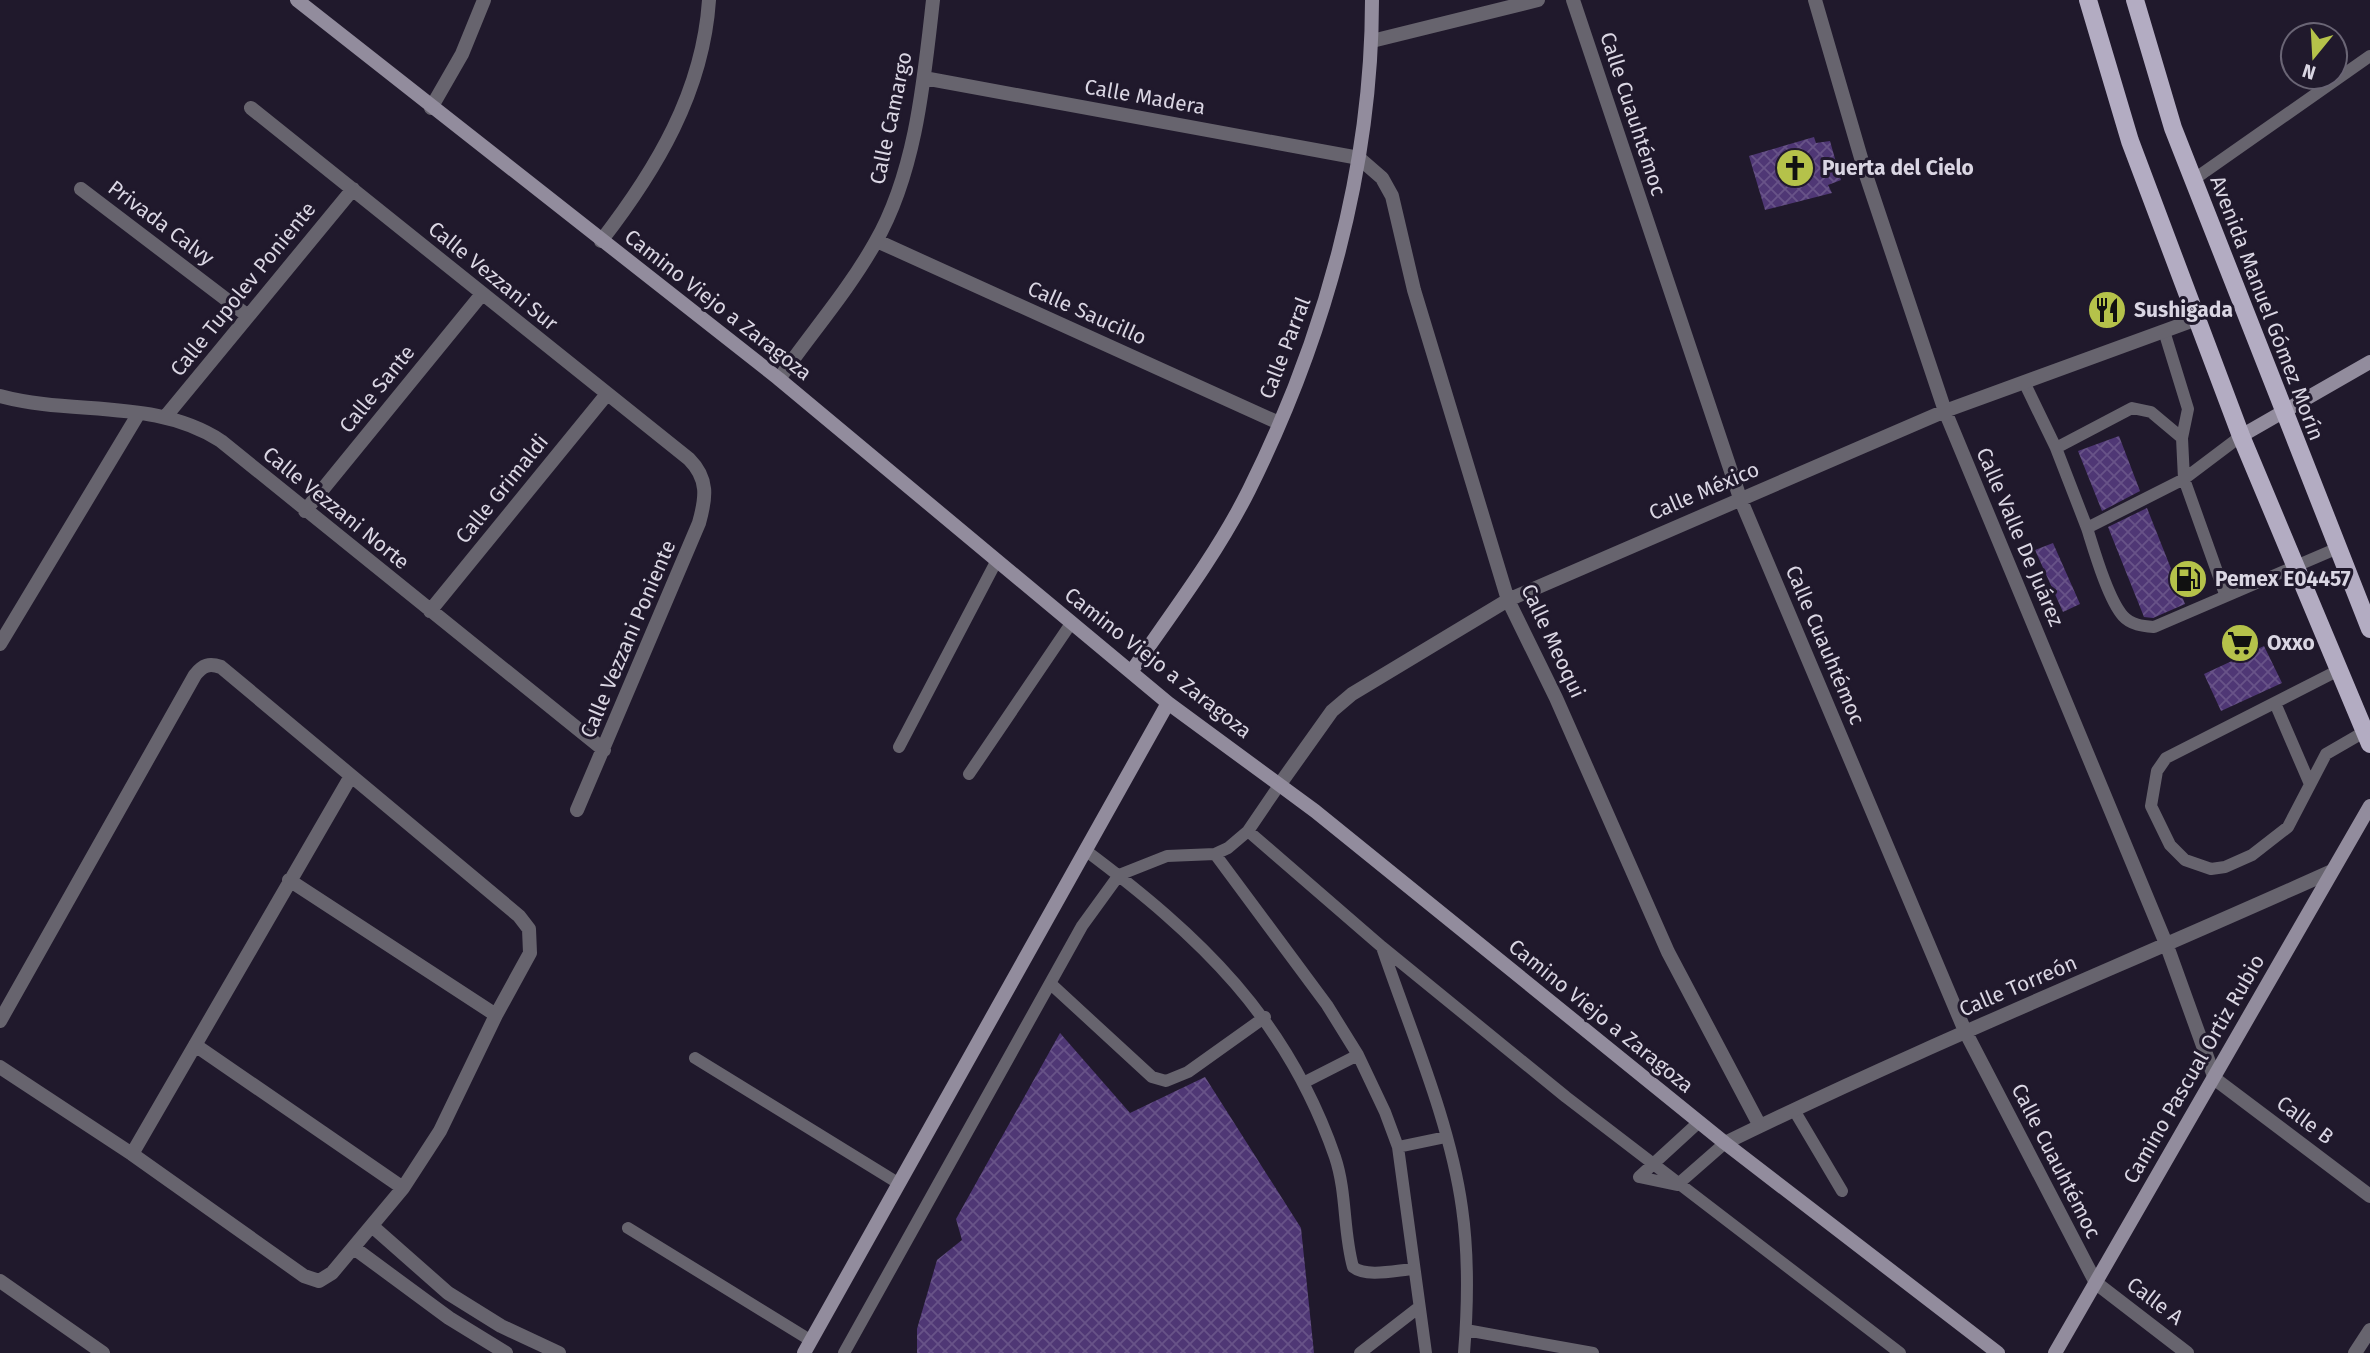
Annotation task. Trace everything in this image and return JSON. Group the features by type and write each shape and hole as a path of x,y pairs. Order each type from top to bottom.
{"main road":[{"path":"2088,0 2130,141 2241,436 2367,738"},
{"name":"Avenida Manuel Gómez Morín","path":"2135,0 2173,128 2370,629"}],"street":[{"name":"Camino Viejo a Zaragoza","path":"297,0 779,379 1168,703 1280,784 1725,1143 1998,1353"},
{"path":"431,108 462,54 484,0"},
{"path":"601,241 648,176 677,125 694,78 708,21 709,0"},
{"name":"Calle Camargo","path":"779,379 877,241 896,195 924,78 933,0"},
{"name":"Calle Parral","path":"1131,672 1198,576 1242,502 1279,423 1328,294 1359,158 1372,41 1372,0"},
{"path":"1372,41 1538,0"},
{"name":"Calle Cuauhtémoc","path":"1573,0 1740,498 1965,1031 2096,1283"},
{"name":"Calle Valle De Juárez","path":"1815,0 1866,175 1945,411 2167,946 2215,1079"},
{"name":"Calle Madera","path":"924,78 1359,158"},
{"name":"Calle Vezzani Sur","path":"251,108 689,459 705,480"},
{"name":"Calle Meoqui","path":"1359,158 1382,178 1392,196 1414,290 1508,600 1556,698 1668,952 1760,1126"},
{"name":"Privada Calvy","path":"81,189 248,316"},
{"name":"Calle Tupolev Poniente","path":"166,416 352,189"},
{"name":"Calle Saucillo","path":"877,241 1279,423"},
{"name":"Calle Sante","path":"304,511 482,294"},
{"name":"Calle México","path":"1280,784 1332,711 1352,694 1508,600 1945,411 2197,319"},
{"path":"2241,436 2370,362"},
{"name":"Calle Grimaldi","path":"430,611 607,394"},
{"name":"Calle Vezzani Norte","path":"0,396 166,416 197,425 221,441 304,511 604,750"},
{"path":"0,644 5,623 139,413"},
{"name":"Calle Vezzani Poniente","path":"577,810 699,523 705,480"},
{"path":"0,1021 202,667 212,664 221,667 519,916 529,929 530,953 496,1015 440,1132 403,1188 327,1278 312,1280 132,1154 0,1067"},
{"path":"807,1346 1168,703"},
{"path":"132,1154 351,776"},
{"name":"Camino Pascual Ortiz Rubio","path":"2055,1353 2370,806"},
{"name":"Calle Torreón","path":"1725,1143 1965,1031 2167,946 2330,872"},
{"path":"289,880 496,1015"},
{"path":"195,1045 403,1188"},
{"name":"Calle B","path":"2215,1079 2370,1196"},
{"path":"372,1226 448,1293 501,1325 559,1353"},
{"path":"354,1248 449,1318 506,1353"},
{"path":"0,1281 103,1353"},
{"name":"Calle A","path":"2096,1283 2188,1353"},
{"path":"2355,1353 2370,1330"}],"lane":[{"path":"2193,180 2370,56"},
{"path":"2164,331 2188,408 2182,438 2183,478 2225,594"},
{"path":"2024,382 2056,448 2100,568 2122,615 2132,622 2154,626 2338,548"},
{"path":"2056,448 2132,408 2151,412 2182,438"},
{"path":"2087,527 2183,478 2241,436"},
{"path":"899,747 998,560"},
{"path":"969,774 1072,622"},
{"path":"2337,671 2166,758 2158,771 2151,806 2170,845 2185,859 2211,869 2225,867 2252,855 2288,827 2309,782 2326,754 2367,738"},
{"path":"2275,703 2309,782"},
{"path":"844,1353 1052,985 1082,926 1119,875 1167,856 1215,854 1228,848 1248,831 1280,784"},
{"path":"1248,831 1382,947 1566,1097 1677,1185 1900,1353"},
{"path":"1085,850 1119,875 1234,979 1265,1017 1303,1083 1335,1157 1344,1189 1353,1267 1361,1272 1414,1269"},
{"path":"1215,854 1327,1004 1358,1055 1398,1147 1426,1353"},
{"path":"1382,947 1446,1137 1463,1220 1468,1272 1464,1353"},
{"path":"1052,985 1158,1080 1176,1078 1188,1072 1265,1017"},
{"path":"1303,1083 1358,1055"},
{"path":"695,1058 898,1183"},
{"path":"1794,1110 1842,1191"},
{"path":"1677,1185 1639,1177 1699,1122"},
{"path":"1398,1147 1446,1137"},
{"path":"1677,1185 1725,1143"},
{"path":"628,1228 807,1346"},
{"path":"1360,1353 1418,1308"},
{"path":"1466,1330 1593,1353"}],"building":[{"name":"Puerta del Cielo","path":"1814,137 1816,143 1830,141 1841,180 1828,185 1832,193 1765,210 1749,156"},
{"path":"2119,436 2140,491 2102,511 2078,451"},
{"path":"2147,508 2185,604 2153,618 2144,617 2108,527"},
{"path":"2053,543 2080,604 2063,612 2035,550"},
{"path":"2264,646 2282,683 2221,711 2204,674"},
{"path":"1060,1033 1130,1113 1205,1077 1301,1228 1314,1353 917,1353 917,1329 937,1260 962,1240 956,1219"}],"place":[{"name":"Puerta del Cielo","path":"1795,168"},
{"name":"Sushigada","path":"2107,310"},
{"name":"Pemex E04457","path":"2188,579"},
{"name":"Oxxo","path":"2240,643"}]}
